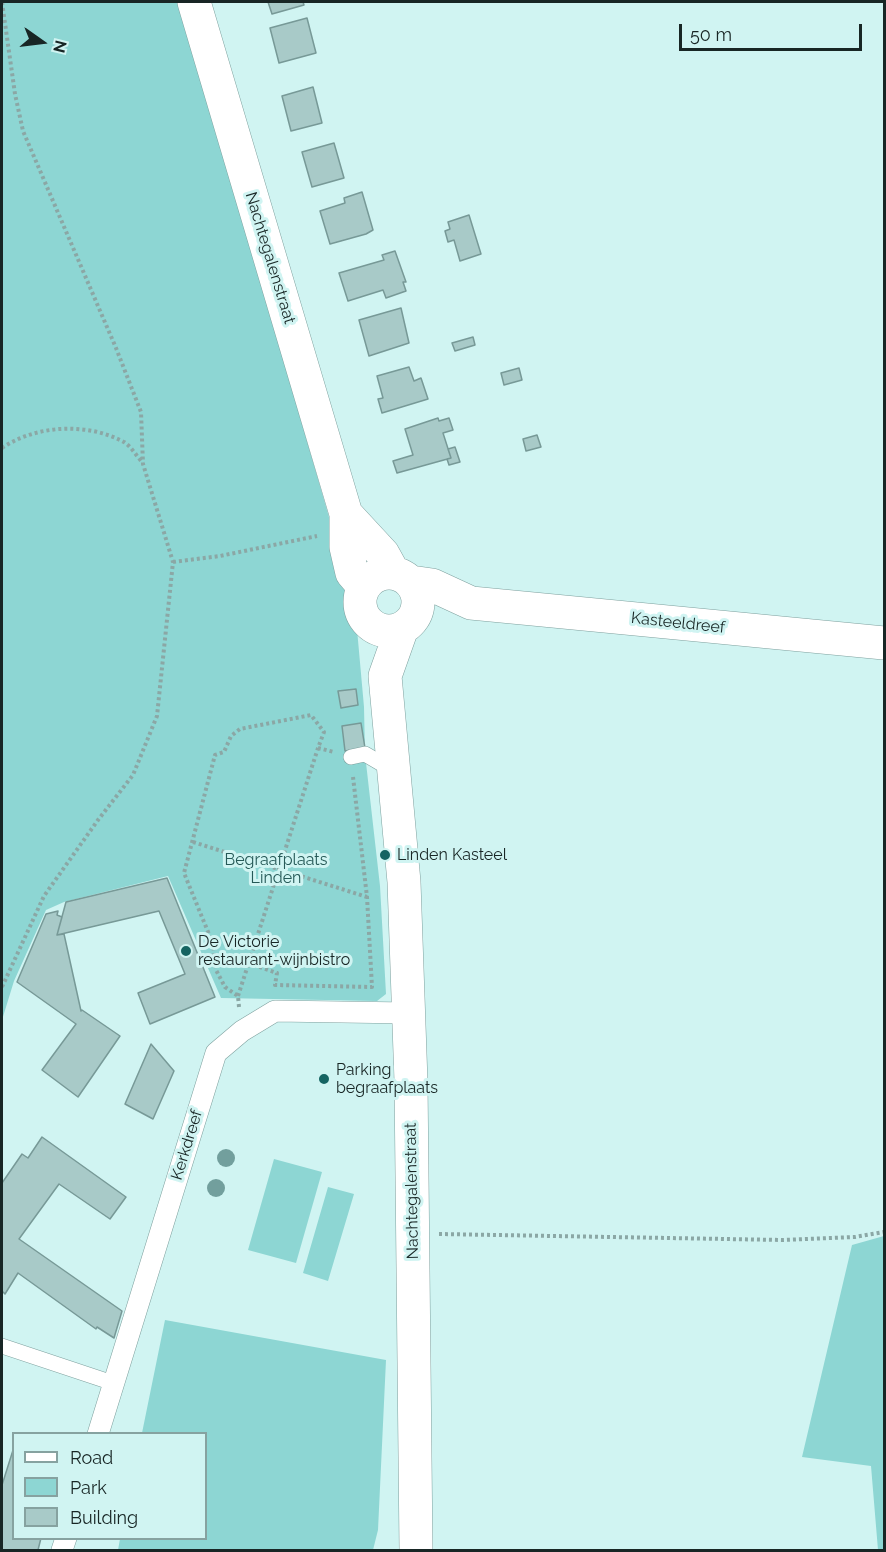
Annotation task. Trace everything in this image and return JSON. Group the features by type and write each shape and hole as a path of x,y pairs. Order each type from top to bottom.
{"street":[{"name":"Nachtegalenstraat","path":"194,2 346,514 346,547 352,573 364,587"},
{"name":"Nachtegalenstraat","path":"346,514 418,594 418,606 396,624 369,660 388,724 404,882 416,1551"},
{"path":"396,624 366,620 361,610 360,597 364,587 373,577 384,573 402,577"},
{"name":"Kasteeldreef","path":"402,577 432,585 471,603 885,643"},
{"name":"Kasteeldreef","path":"396,624 471,603"},
{"name":"Kerkdreef","path":"100,1432 216,1053 242,1031 276,1011 408,1013"}],"lane":[{"path":"351,757 365,754 394,771"},
{"path":"2,1346 113,1383"}],"path":[{"path":"2,2 15,94 23,131 141,412 143,464 173,562 157,716 133,775 98,820 45,896 2,987"},
{"path":"2,448 13,440 45,430 87,429 125,443 143,464"},
{"path":"173,562 296,542 324,534 346,514"},
{"path":"238,996 225,987 216,970 213,944 184,873 215,755 224,752 231,736 240,729 311,715 324,732 238,996 242,1031"},
{"path":"248,963 277,973 275,985 372,987 367,897 351,757 318,748"},
{"path":"193,842 367,897"},
{"path":"412,1233 783,1240 855,1237 885,1232"}],"green space":[{"name":"Begraafplaats Linden","path":"2,2 180,2 355,607 364,707 365,754 380,886 386,994 377,1001 221,998 168,876 64,902 46,910 14,981 2,1020"},
{"path":"274,1159 322,1172 296,1263 248,1250"},
{"path":"328,1187 354,1194 328,1281 303,1273"},
{"path":"884,1236 884,1550 878,1550 871,1466 802,1457 852,1245"},
{"path":"165,1320 386,1360 378,1530 373,1550 118,1550 120,1540 207,1540 207,1432 142,1432"}],"building":[{"path":"268,2 303,2 304,5 272,14"},
{"path":"307,18 316,53 279,63 270,28"},
{"path":"313,87 322,123 291,131 282,96"},
{"path":"334,143 344,178 312,187 302,152"},
{"path":"362,192 373,230 330,244 320,211 345,203 344,198"},
{"path":"469,215 481,254 460,261 454,240 448,242 445,231 450,229 448,222"},
{"path":"395,251 406,282 403,282 406,291 386,298 383,290 348,301 339,273 384,260 382,255"},
{"path":"401,308 409,343 369,356 359,320"},
{"path":"473,337 475,345 455,351 452,343"},
{"path":"409,367 414,381 421,378 428,399 382,413 378,399 383,398 377,376"},
{"path":"519,368 522,380 504,385 501,373"},
{"path":"438,418 439,421 449,418 453,430 443,433 451,458 397,473 393,461 413,455 405,429"},
{"path":"537,435 541,447 526,451 523,439"},
{"path":"455,447 460,462 449,465 447,459 451,458 448,449"},
{"path":"356,689 358,705 341,708 338,691"},
{"path":"361,723 365,748 345,751 342,726"},
{"name":"De Victorie restaurant-wijnbistro","path":"167,878 215,997 150,1024 138,993 185,974 159,911 57,935 66,902"},
{"path":"58,911 57,915 62,917 57,935 64,934 81,1011 120,1036 78,1097 42,1070 76,1024 17,982 46,914"},
{"path":"151,1044 174,1071 153,1119 125,1104"},
{"path":"42,1137 126,1197 110,1219 59,1184 19,1239 122,1311 114,1338 97,1327 96,1329 18,1273 5,1294 2,1291 2,1183 22,1154 28,1158"},
{"path":"12,1453 12,1540 40,1540 38,1550 2,1550 2,1485"}],"place":[{"name":"Linden Kasteel","path":"385,855"},
{"name":"De Victorie restaurant-wijnbistro","path":"186,951"},
{"name":"Parking begraafplaats","path":"324,1079"}]}
